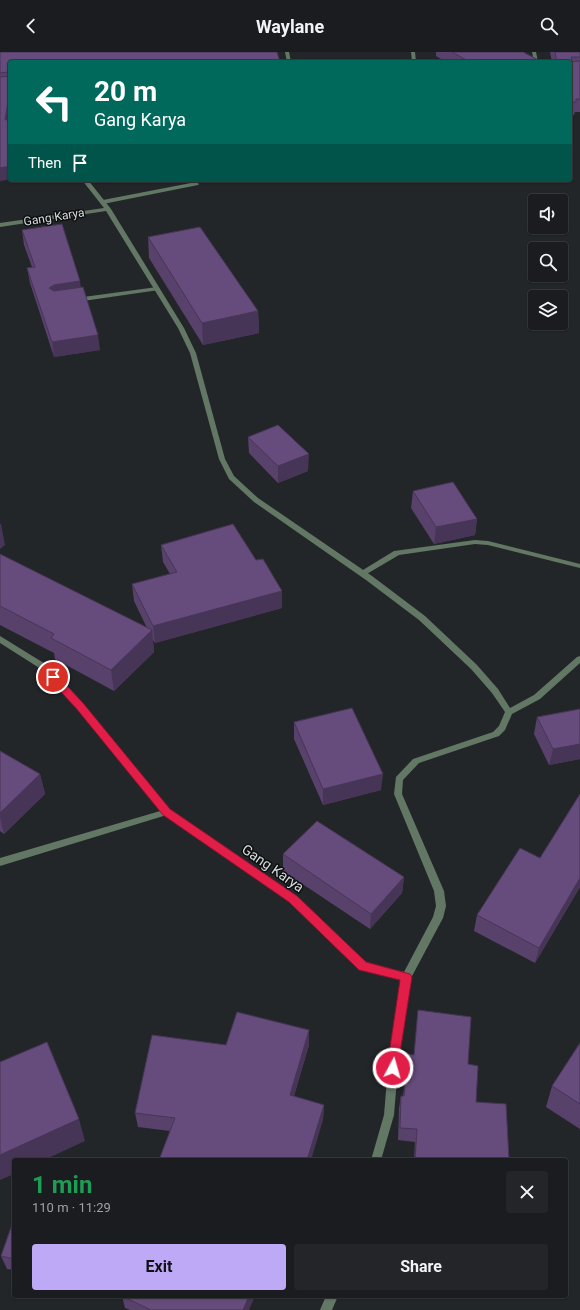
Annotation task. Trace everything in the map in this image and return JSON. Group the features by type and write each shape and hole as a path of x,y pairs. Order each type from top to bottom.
{"street":[{"path":"87,182 105,205 181,328 193,353 222,459 231,477 256,500 362,573 422,618 469,662 495,691 508,712"},
{"name":"Gang Karya","path":"0,225 105,205 196,184"},
{"path":"72,301 157,288"},
{"path":"362,573 398,553 475,542 488,543 580,566"},
{"name":"Gang Karya","path":"0,639 44,667 79,706 167,812 293,899 363,966 406,977"},
{"path":"377,1158 389,1115 394,1055 406,977 434,926 441,906 439,892 398,794 399,779 416,761 496,734 502,728 508,712 538,697 580,659"},
{"path":"0,862 167,812"},
{"path":"326,1310 331,1298"}],"building":[{"path":"0,52 277,52 279,60 8,60 8,72 0,73"},
{"path":"452,52 523,52 538,60 466,60"},
{"path":"555,52 580,52 580,57 571,57 572,60 557,60"},
{"path":"580,61 580,99 576,99 576,102 572,102 572,62"},
{"path":"8,76 8,102 5,120 8,119 8,166 0,168 0,77"},
{"path":"62,224 80,281 54,285 49,288 54,291 83,287 98,335 52,342 27,268 35,267 22,230"},
{"path":"200,227 258,311 202,323 148,237"},
{"path":"278,425 309,454 278,466 248,437"},
{"path":"453,482 477,519 436,527 413,491"},
{"path":"233,524 256,560 263,559 282,591 153,626 132,584 177,572 161,545"},
{"path":"0,554 152,630 111,670 51,638 54,634 0,606"},
{"path":"352,708 383,774 323,789 294,722"},
{"path":"580,709 580,744 553,749 537,717"},
{"path":"0,751 40,774 0,813"},
{"path":"580,794 580,878 539,948 477,915 520,848 540,858"},
{"path":"317,821 404,877 371,914 283,854"},
{"path":"418,1010 471,1017 468,1064 478,1066 476,1102 506,1104 509,1158 415,1158 417,1129 400,1128 401,1096 404,1096 408,1054 414,1055"},
{"path":"237,1012 309,1030 290,1095 324,1105 308,1158 160,1158 175,1118 135,1113 152,1035 226,1045"},
{"path":"47,1042 79,1119 0,1155 0,1062"},
{"path":"580,1043 580,1104 552,1086"},
{"path":"12,1225 12,1259 1,1256"},
{"path":"126,1298 248,1298 243,1310 151,1310"}],"route":[{"path":"53,677 167,812 293,899 363,966 406,977 393,1068"}]}
